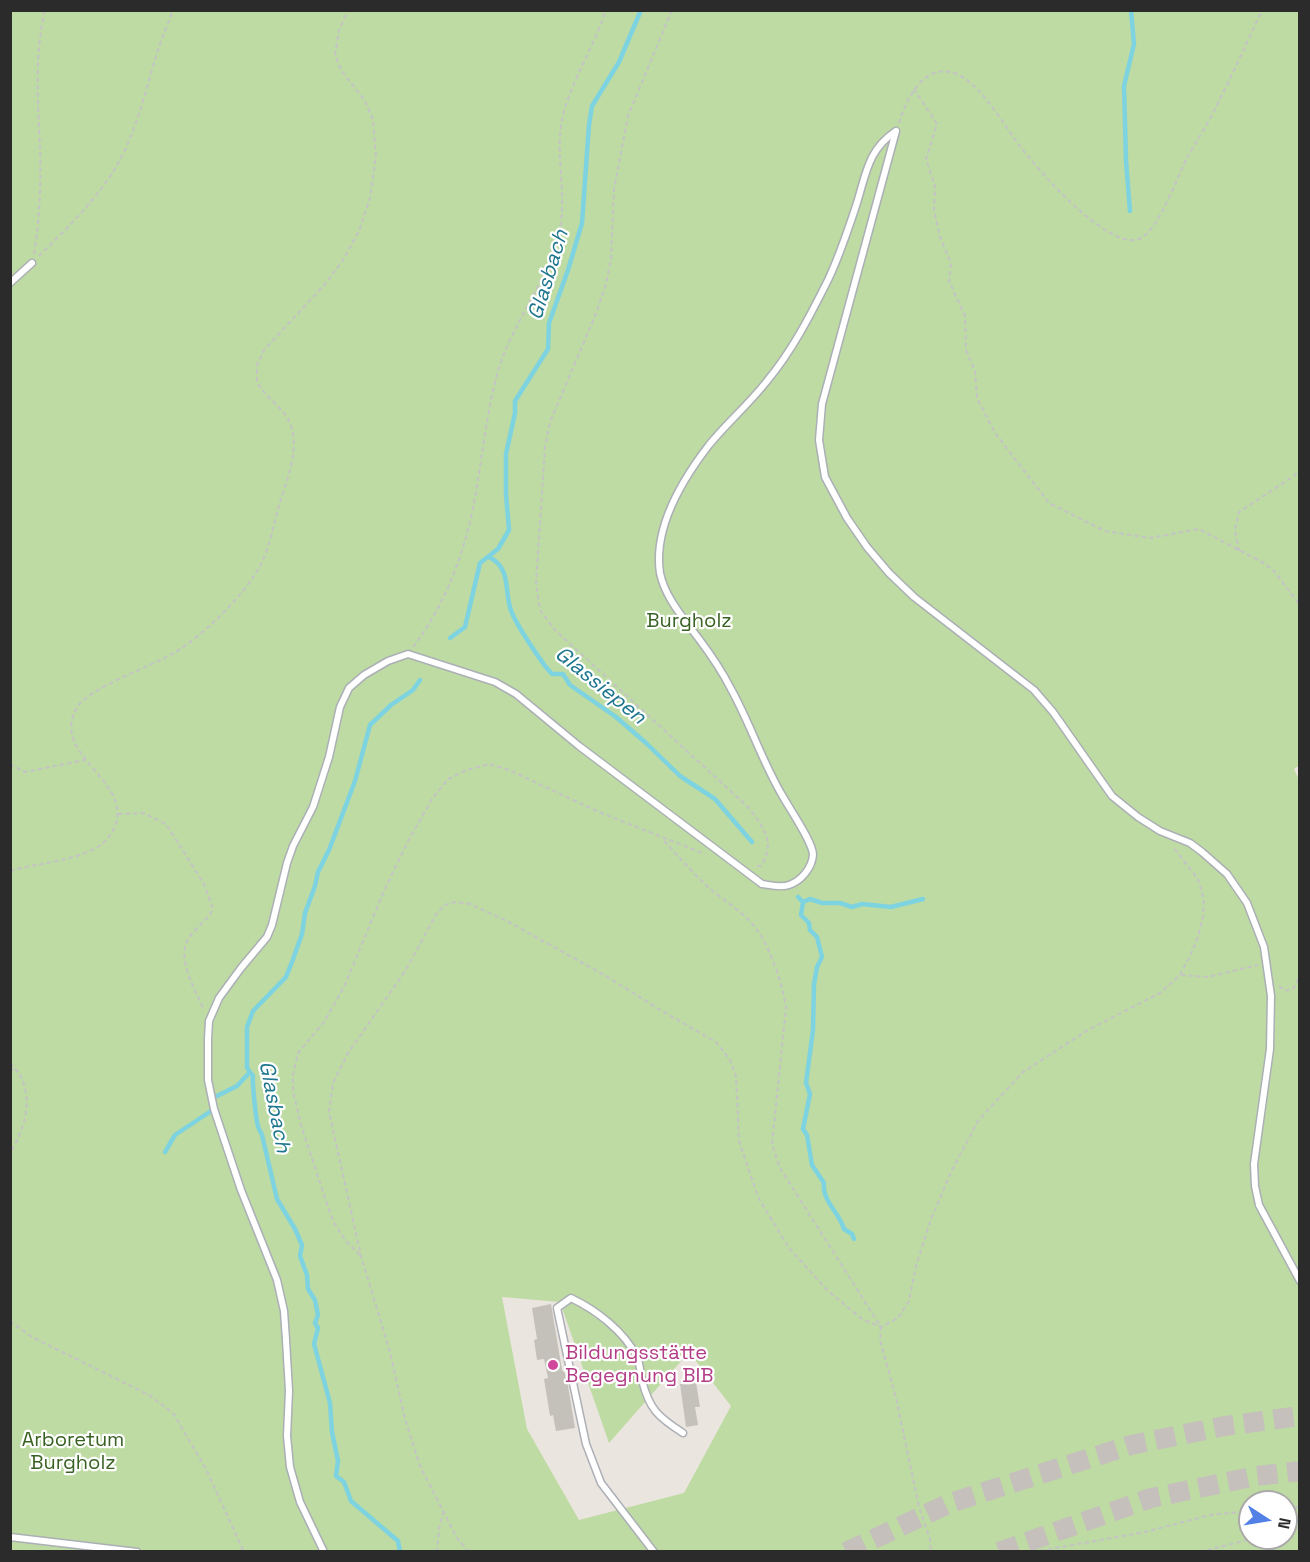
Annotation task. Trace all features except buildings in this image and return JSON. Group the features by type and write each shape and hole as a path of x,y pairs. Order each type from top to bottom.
{"lane":[{"path":"324,1551 300,1502 291,1467 287,1436 289,1391 284,1311 277,1280 241,1190 214,1109 208,1080 209,1021 224,990 267,937 287,863 313,807 329,757 340,706 349,688 364,675 388,661 408,654 495,682 516,694 579,746 762,884 788,886 810,868 813,853 803,830 765,762 733,692 667,591 660,574 662,536 674,501 703,454 767,381 812,312 844,242 870,160 884,139 896,131"},
{"path":"896,131 822,404 819,440 825,477 847,518 889,573 914,597 1034,690 1053,712 1112,796 1160,831 1196,848 1227,874 1247,903 1257,927 1267,963 1272,1025 1254,1164 1255,1186 1259,1205 1299,1281"},
{"path":"10,283 32,263"},
{"path":"654,1551 602,1483 586,1444 557,1308 571,1298 595,1310 617,1331 637,1357 646,1400 660,1418 683,1433"},
{"path":"10,1537 137,1551"}],"path":[{"path":"32,263 39,225 40,151 37,59 45,10"},
{"path":"32,263 72,224 121,159 144,100 157,52 173,10"},
{"path":"11,870 70,858 95,849 112,833 118,814 116,799 85,760 74,742 71,732 74,714 81,702 112,683 176,652 195,638 243,592 262,564 292,465 294,443 290,423 257,382 257,365 264,350 326,283 343,260 365,215 374,177 376,137 373,120 365,101 341,70 335,55 339,30 348,10"},
{"path":"408,654 428,625 453,574 476,495 498,372 507,347 537,289 556,245 563,202 560,136 563,117 572,90 598,35 606,10"},
{"path":"672,10 628,116 614,189 611,258 606,284 595,316 550,422 545,447 537,555 537,597 540,610 555,630 749,808 765,830 769,844 761,866 743,868"},
{"path":"896,131 914,89 927,76 936,72 947,72 964,78 980,93 1034,163 1072,202 1094,222 1113,234 1126,240 1138,240 1149,231 1170,196 1262,10"},
{"path":"914,89 937,124 926,159 935,186 934,211 940,237 951,263 950,281 965,316 966,350 975,371 977,398 995,433 1049,503 1105,531 1150,538 1199,529 1262,562 1274,571 1299,605"},
{"path":"1239,550 1235,531 1239,512 1294,476 1299,469"},
{"path":"10,764 25,772 85,760"},
{"path":"361,1256 346,1241 330,1212 301,1125 293,1091 292,1075 298,1053 324,1022 344,987 382,893 407,843 432,799 448,779 467,770 489,764 509,770 662,838 713,857"},
{"path":"118,814 143,813 166,824 204,884 213,909 207,919 190,936 185,944 184,954 185,964 209,1021"},
{"path":"662,838 708,887 737,910 759,934 776,969 783,989 786,1008 772,1144 780,1168 881,1327 882,1351 896,1398 919,1507 930,1539 931,1551"},
{"path":"881,1327 898,1318 909,1301 916,1266 931,1219 952,1170 978,1121 1023,1072 1088,1030 1160,993 1179,975 1198,937 1204,900 1198,879 1173,847"},
{"path":"469,1551 457,1538 420,1466 405,1419 390,1352 361,1256 329,1112 333,1083 348,1053 404,973 437,913 445,905 455,902 470,904 536,936 716,1042 730,1060 736,1076 739,1142 758,1197 789,1248 828,1291 862,1319 881,1327"},
{"path":"1179,975 1209,977 1267,963"},
{"path":"1278,985 1283,990 1293,989 1299,976"},
{"path":"10,1063 21,1077 27,1095 27,1116 10,1153"},
{"path":"10,1072 15,1067"},
{"path":"10,1321 32,1337 149,1395 174,1413 206,1469 244,1551"},
{"path":"1033,1551 1145,1532 1210,1515 1238,1512"},
{"path":"437,1551 438,1529 443,1513"},
{"path":"1200,1551 1238,1542"}],"green space":[{"name":"Burgholz","path":"11,11 1299,11 1300,765 1294,769 1300,782 1299,1551 11,1551","holes":["502,1297 560,1302 609,1443 689,1352 731,1406 684,1493 579,1520 527,1429"]}],"waterway":[{"name":"Glasbach","path":"450,638 465,627 480,563 498,549 509,530 506,454 515,413 515,401 548,349 549,323 582,223 592,106 619,62 641,10"},
{"path":"1130,211 1124,86 1134,44 1131,10"},
{"name":"Glassiepen","path":"489,557 497,562 504,575 512,613 536,653 552,674 563,674 570,685 616,717 680,776 715,799 752,842"},
{"name":"Glasbach","path":"400,1552 398,1541 351,1501 344,1482 336,1476 338,1461 332,1432 330,1403 314,1344 318,1328 315,1323 318,1315 315,1300 308,1289 307,1275 300,1256 302,1245 277,1199 262,1135 258,1127 253,1076 247,1068 247,1027 253,1011 286,977 302,934 305,913 318,872 329,850 355,781 370,725 391,705 413,690 420,680"},
{"name":"Glassiepen","path":"798,897 803,902 801,915 817,937 822,957 817,967 814,984 813,1030 806,1083 810,1094 803,1129 807,1135 812,1165 824,1183 828,1201 844,1229 852,1234 854,1239"},
{"path":"803,902 810,899 852,907 862,904 891,907 923,899"},
{"path":"217,1096 237,1086 250,1072"},
{"path":"165,1152 175,1135 211,1111"}],"tunnel":[{"path":"846,1552 950,1503 1131,1445 1225,1426 1300,1416"},
{"path":"999,1552 1151,1498 1256,1476 1300,1471"}],"place":[{"name":"Bildungsstätte Begegnung BIB","path":"553,1365"}],"park label":[{"name":"Arboretum Burgholz","path":"73,1452"}]}
